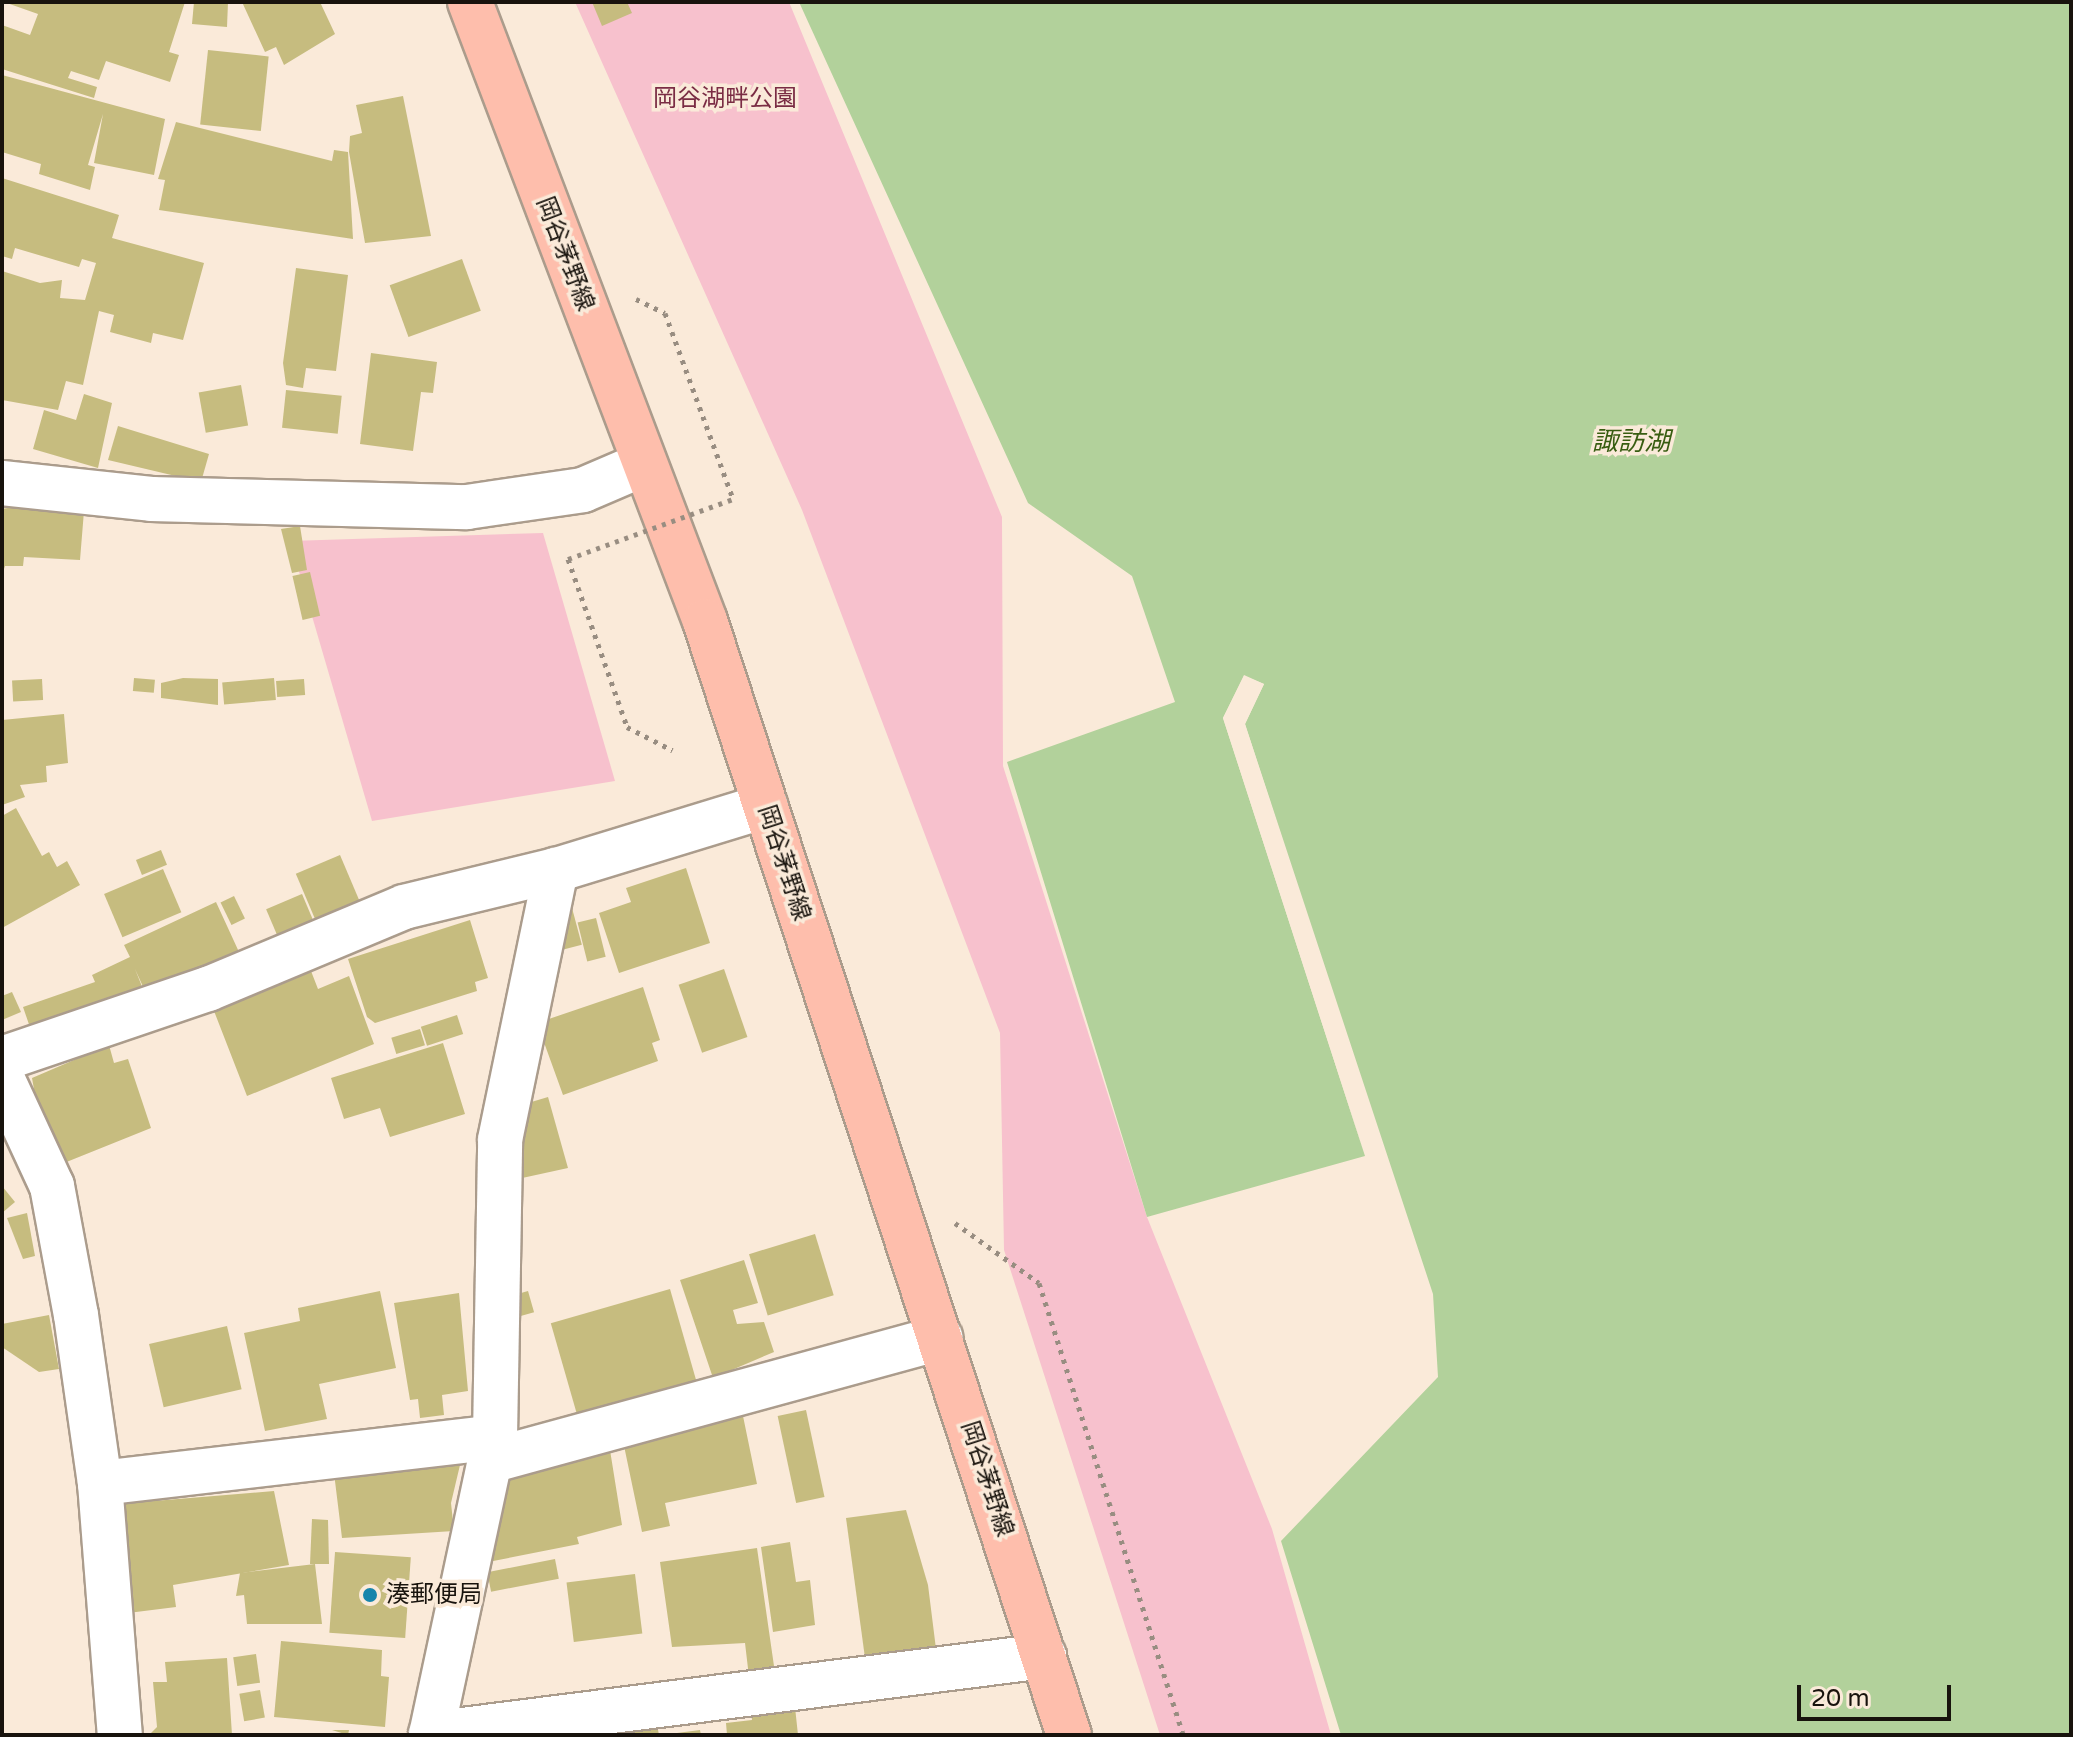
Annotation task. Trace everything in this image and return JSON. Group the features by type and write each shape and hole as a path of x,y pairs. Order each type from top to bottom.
{"main road":[{"name":"岡谷茅野線","path":"470,2 644,464 765,806 1069,1735"}],"street":[{"path":"2,483 151,499 467,507 583,490 644,464"},
{"path":"2,1059 208,989 404,907 556,870 765,806"},
{"path":"556,870 500,1140 493,1449 431,1734 1044,1656"},
{"path":"2,1078 52,1186 100,1483 120,1735"},
{"path":"100,1483 493,1449 941,1338"}],"path":[{"path":"635,298 665,313 733,499 568,559 627,727 672,750"},
{"path":"951,1220 1039,1283 1183,1735"}],"green space":[{"name":"岡谷湖畔公園","path":"575,2 789,2 1002,517 1003,766 1147,1217 1272,1529 1331,1735 1160,1735 1004,1250 1000,1033 802,510"},
{"path":"543,533 615,781 372,821 290,541"}],"water":[{"name":"諏訪湖","path":"799,2 2071,2 2071,1735 1341,1735 1281,1541 1438,1377 1433,1294 1245,724 1264,684 1244,676 1223,718 1365,1156 1147,1217 1007,762 1175,702 1132,576 1028,503"}],"pier":[{"path":"1244,675 1264,684 1245,724 1383,1150 1241,725 1259,686 1246,680 1227,718 1365,1156 1223,718"}],"building":[{"path":"4,2 185,2 169,52 179,55 170,82 106,61 99,80 71,71 68,78 97,87 94,98 2,69 2,25 30,35 38,14"},
{"path":"194,2 228,2 227,27 192,24"},
{"path":"242,2 320,2 335,34 284,65 276,47 265,52"},
{"path":"592,2 627,2 632,13 602,26"},
{"path":"208,50 269,56 261,131 200,125"},
{"path":"2,75 165,119 154,175 94,163 103,114 88,165 95,167 90,190 39,174 41,164 2,152"},
{"path":"403,96 431,236 365,243 349,152 350,136 362,133 356,105"},
{"path":"176,122 332,161 334,150 348,152 353,239 159,210 165,180 158,179"},
{"path":"2,178 119,215 112,238 204,263 183,340 153,333 151,343 110,332 114,315 99,311 83,385 66,381 58,410 2,400 2,271 40,283 62,280 60,298 85,300 96,263 82,259 79,267 15,248 12,259 2,256"},
{"path":"462,259 481,311 408,337 390,285"},
{"path":"296,268 348,275 336,371 306,368 303,388 286,385 283,363"},
{"path":"371,353 437,362 433,393 421,392 413,451 360,444"},
{"path":"241,385 248,425 206,433 199,392"},
{"path":"286,390 342,396 338,434 282,428"},
{"path":"84,394 112,403 98,468 33,449 44,410 76,420"},
{"path":"118,426 209,454 201,482 108,460"},
{"path":"19,506 84,511 80,560 24,557 23,566 5,566 2,575 2,509"},
{"path":"300,526 307,570 292,573 281,529"},
{"path":"310,572 320,616 303,620 292,576"},
{"path":"134,678 155,680 154,693 133,691"},
{"path":"183,678 218,679 218,705 161,698 161,683"},
{"path":"274,678 276,700 224,704 222,683"},
{"path":"42,679 43,700 13,702 12,681"},
{"path":"304,679 305,695 277,697 276,681"},
{"path":"64,714 68,763 46,766 47,782 20,785 25,797 2,805 2,720"},
{"path":"16,808 42,856 49,852 57,867 67,861 80,885 2,928 2,816"},
{"path":"161,850 167,865 142,875 136,860"},
{"path":"340,855 360,901 315,920 296,874"},
{"path":"686,868 710,943 619,973 599,913 631,902 626,888"},
{"path":"163,869 181,912 122,937 104,894"},
{"path":"302,894 315,924 279,940 266,909"},
{"path":"234,896 245,918 231,925 221,903"},
{"path":"216,902 239,952 145,991 135,969 145,994 33,1036 23,1007 95,982 92,975 130,957 124,945"},
{"path":"572,908 582,945 563,950 554,913"},
{"path":"596,918 606,957 587,961 578,923"},
{"path":"470,920 488,978 475,982 477,991 375,1023 367,1017 348,959"},
{"path":"724,969 747,1037 702,1053 679,985"},
{"path":"311,971 318,989 349,976 374,1044 247,1096 214,1011"},
{"path":"643,987 660,1040 652,1043 658,1061 563,1095 537,1023"},
{"path":"12,992 21,1012 2,1020 2,996"},
{"path":"457,1015 463,1034 427,1046 421,1027"},
{"path":"420,1029 425,1045 396,1054 391,1038"},
{"path":"443,1043 465,1114 390,1137 380,1108 344,1119 331,1078"},
{"path":"109,1045 114,1063 128,1059 151,1128 64,1163 38,1112 32,1078"},
{"path":"548,1097 568,1168 513,1180 508,1109"},
{"path":"2,1186 15,1202 2,1213"},
{"path":"27,1213 35,1256 23,1259 7,1218"},
{"path":"815,1234 834,1295 768,1315 749,1254"},
{"path":"744,1260 758,1303 733,1310 737,1324 764,1322 774,1352 713,1378 680,1280"},
{"path":"670,1289 698,1385 578,1419 551,1323"},
{"path":"380,1291 396,1368 319,1384 327,1419 265,1431 244,1333 300,1321 298,1308"},
{"path":"528,1291 534,1312 510,1319 504,1298"},
{"path":"459,1293 468,1391 442,1395 444,1415 420,1418 418,1399 410,1400 394,1303"},
{"path":"49,1315 59,1369 39,1372 2,1347 2,1324"},
{"path":"227,1326 242,1389 164,1407 149,1344"},
{"path":"806,1410 825,1497 796,1503 778,1416"},
{"path":"743,1416 757,1484 665,1503 670,1526 642,1532 623,1441"},
{"path":"610,1450 622,1525 577,1537 579,1544 488,1562 495,1480"},
{"path":"447,1459 448,1466 460,1465 451,1503 454,1531 342,1538 334,1473"},
{"path":"274,1491 289,1565 173,1585 176,1607 128,1613 118,1504"},
{"path":"906,1510 928,1585 936,1649 865,1658 846,1518"},
{"path":"312,1519 328,1520 329,1564 310,1564"},
{"path":"790,1542 796,1582 810,1580 815,1625 773,1632 761,1547"},
{"path":"757,1548 775,1673 749,1677 745,1643 672,1647 660,1562"},
{"name":"湊郵便局","path":"335,1552 411,1557 405,1638 329,1633"},
{"path":"555,1559 559,1579 491,1592 487,1572"},
{"path":"315,1564 322,1624 247,1624 244,1595 236,1596 240,1573"},
{"path":"635,1574 642,1634 574,1642 567,1582"},
{"path":"281,1641 382,1650 381,1676 389,1677 385,1727 274,1717"},
{"path":"256,1654 260,1683 237,1686 233,1657"},
{"path":"227,1658 232,1735 149,1735 157,1727 153,1682 167,1682 165,1662"},
{"path":"260,1690 265,1718 244,1721 239,1694"},
{"path":"795,1707 798,1735 727,1735 726,1723 752,1720 751,1712"},
{"path":"657,1724 659,1735 626,1735 625,1729"},
{"path":"332,1730 349,1730 348,1735"},
{"path":"700,1730 701,1735 677,1733"}],"place":[{"name":"湊郵便局","path":"370,1595"}]}
